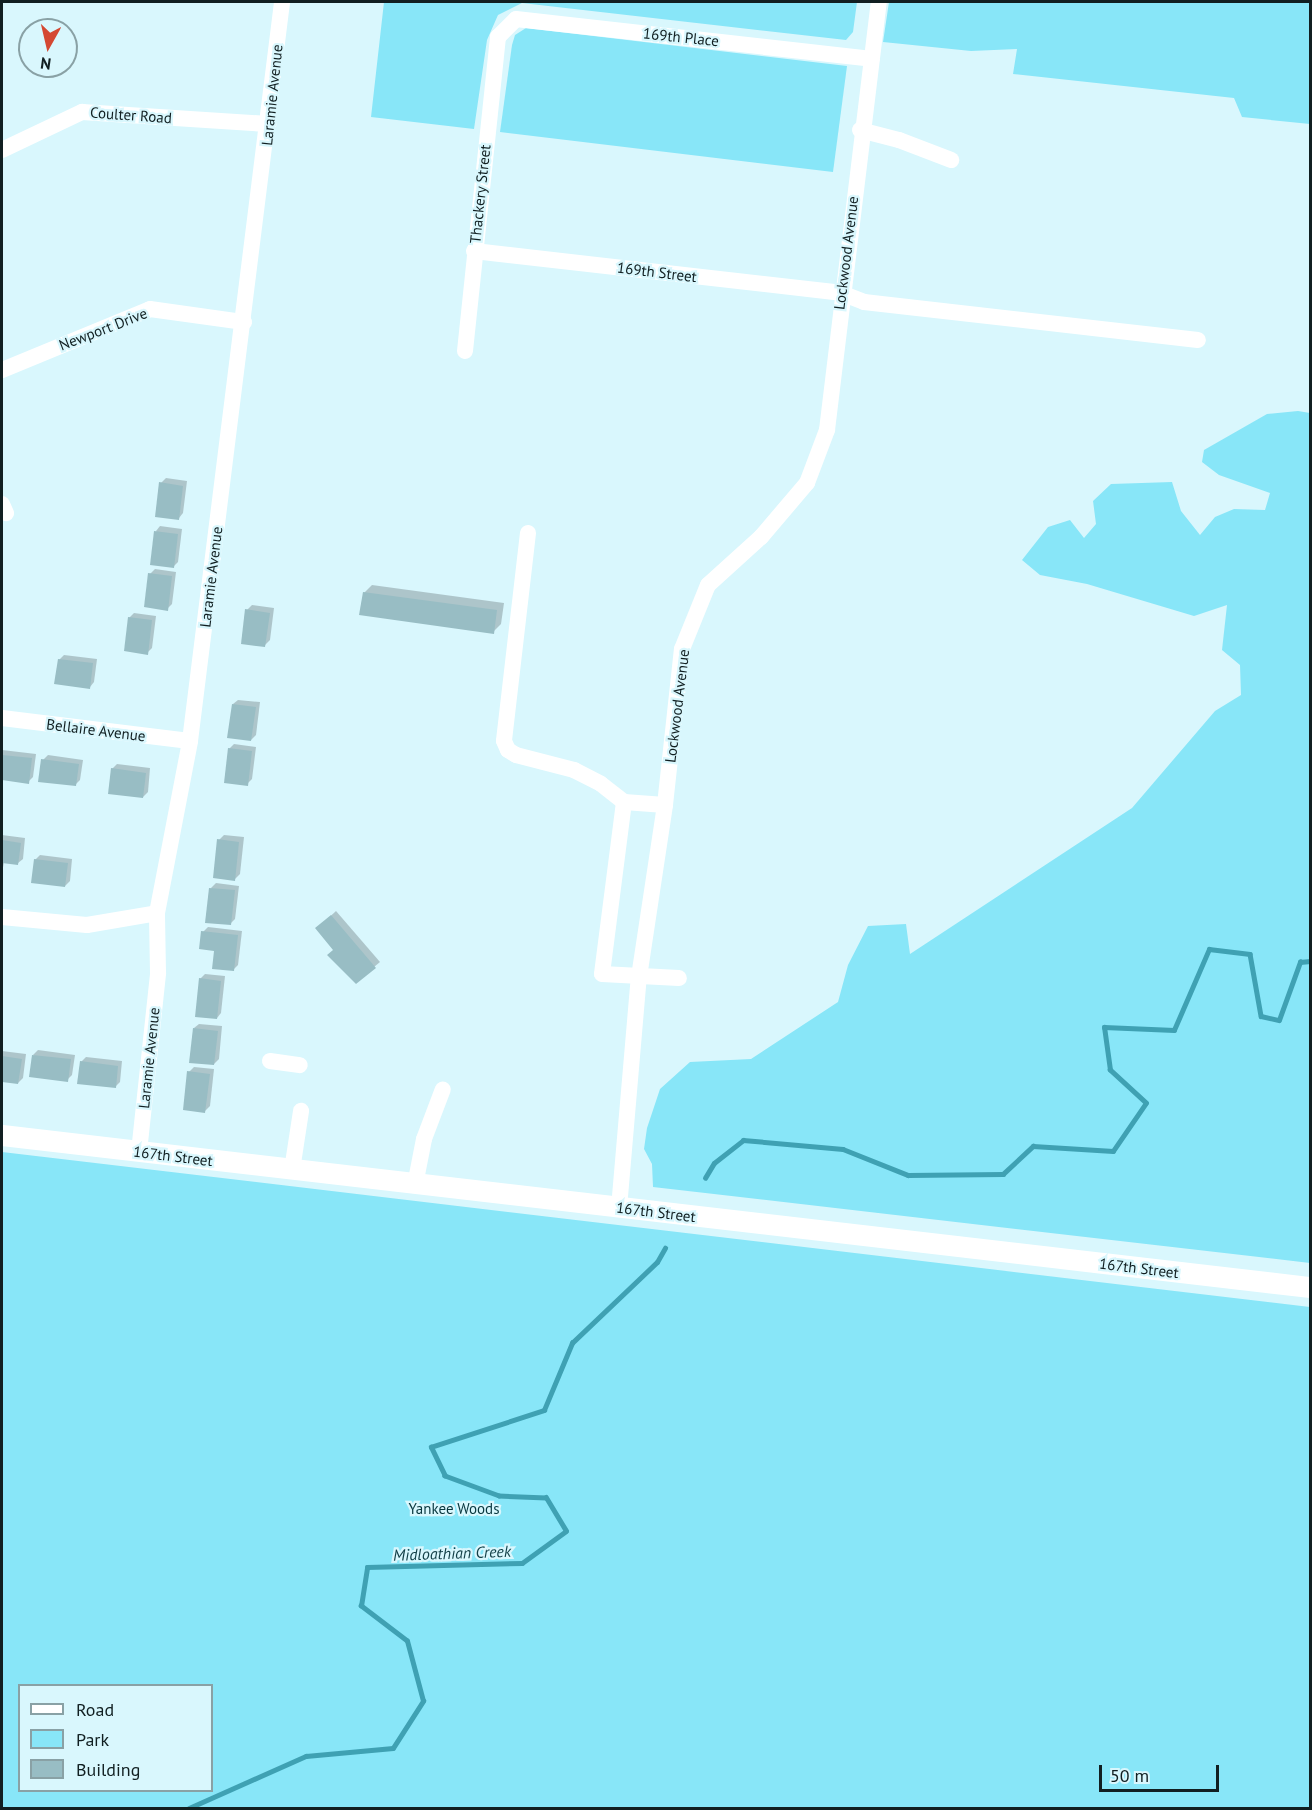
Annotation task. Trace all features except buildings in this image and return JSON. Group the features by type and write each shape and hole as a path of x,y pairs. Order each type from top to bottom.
{"main road":[{"name":"167th Street","path":"2,1135 415,1185 1311,1287"}],"street":[{"name":"Laramie Avenue","path":"139,1152 158,973 157,913 190,741 269,124 282,2"},
{"name":"Lockwood Avenue","path":"619,1208 639,977 665,805 682,649 690,624 708,585 761,537 807,483 827,430 860,130 879,2"},
{"name":"169th Place","path":"498,37 516,19 872,59"},
{"name":"Thackery Street","path":"465,351 498,37"},
{"name":"Coulter Road","path":"2,150 82,112 269,124"},
{"path":"860,130 899,140 951,160"},
{"name":"169th Street","path":"474,251 841,293 864,302 1198,340"},
{"name":"Newport Drive","path":"2,370 150,309 244,322"},
{"path":"528,533 504,741 508,750 574,770 601,784 624,802 665,805"},
{"name":"Bellaire Avenue","path":"2,718 190,741"},
{"path":"624,802 602,974 679,978"},
{"path":"2,917 87,926 157,913"},
{"path":"270,1061 300,1065"},
{"path":"415,1185 424,1139 443,1089"},
{"path":"292,1170 301,1110"}],"green space":[{"path":"384,2 857,2 853,32 846,40 522,3 498,15 487,40 474,129 371,117"},
{"path":"889,2 1310,2 1310,124 1242,117 1234,98 1013,74 1017,49 971,51 883,42"},
{"path":"526,28 847,66 833,172 500,132 512,45 515,35"},
{"path":"1298,411 1310,413 1310,1263 653,1187 652,1164 644,1149 647,1128 660,1089 690,1062 751,1059 838,1002 848,965 868,926 906,924 910,954 1132,808 1215,711 1241,695 1240,665 1222,650 1227,605 1194,616 1087,584 1040,575 1022,560 1048,527 1070,520 1084,538 1096,524 1093,501 1111,484 1172,482 1181,511 1200,535 1215,517 1234,509 1265,510 1270,493 1219,475 1202,462 1204,450 1267,414"},
{"name":"Yankee Woods","path":"2,1152 1310,1307 1310,1808 2,1808"}],"waterway":[{"name":"Midloathian Creek","path":"705,1178 714,1163 743,1140 843,1149 908,1175 1003,1174 1033,1146 1113,1151 1146,1103 1110,1070 1104,1027 1174,1030 1209,949 1250,954 1261,1016 1279,1020 1300,962 1310,961"},
{"name":"Midloathian Creek","path":"189,1808 306,1756 393,1748 423,1701 407,1641 361,1606 367,1567 522,1563 566,1531 546,1498 499,1496 445,1476 431,1447 544,1410 572,1343 657,1262 665,1248"}]}
